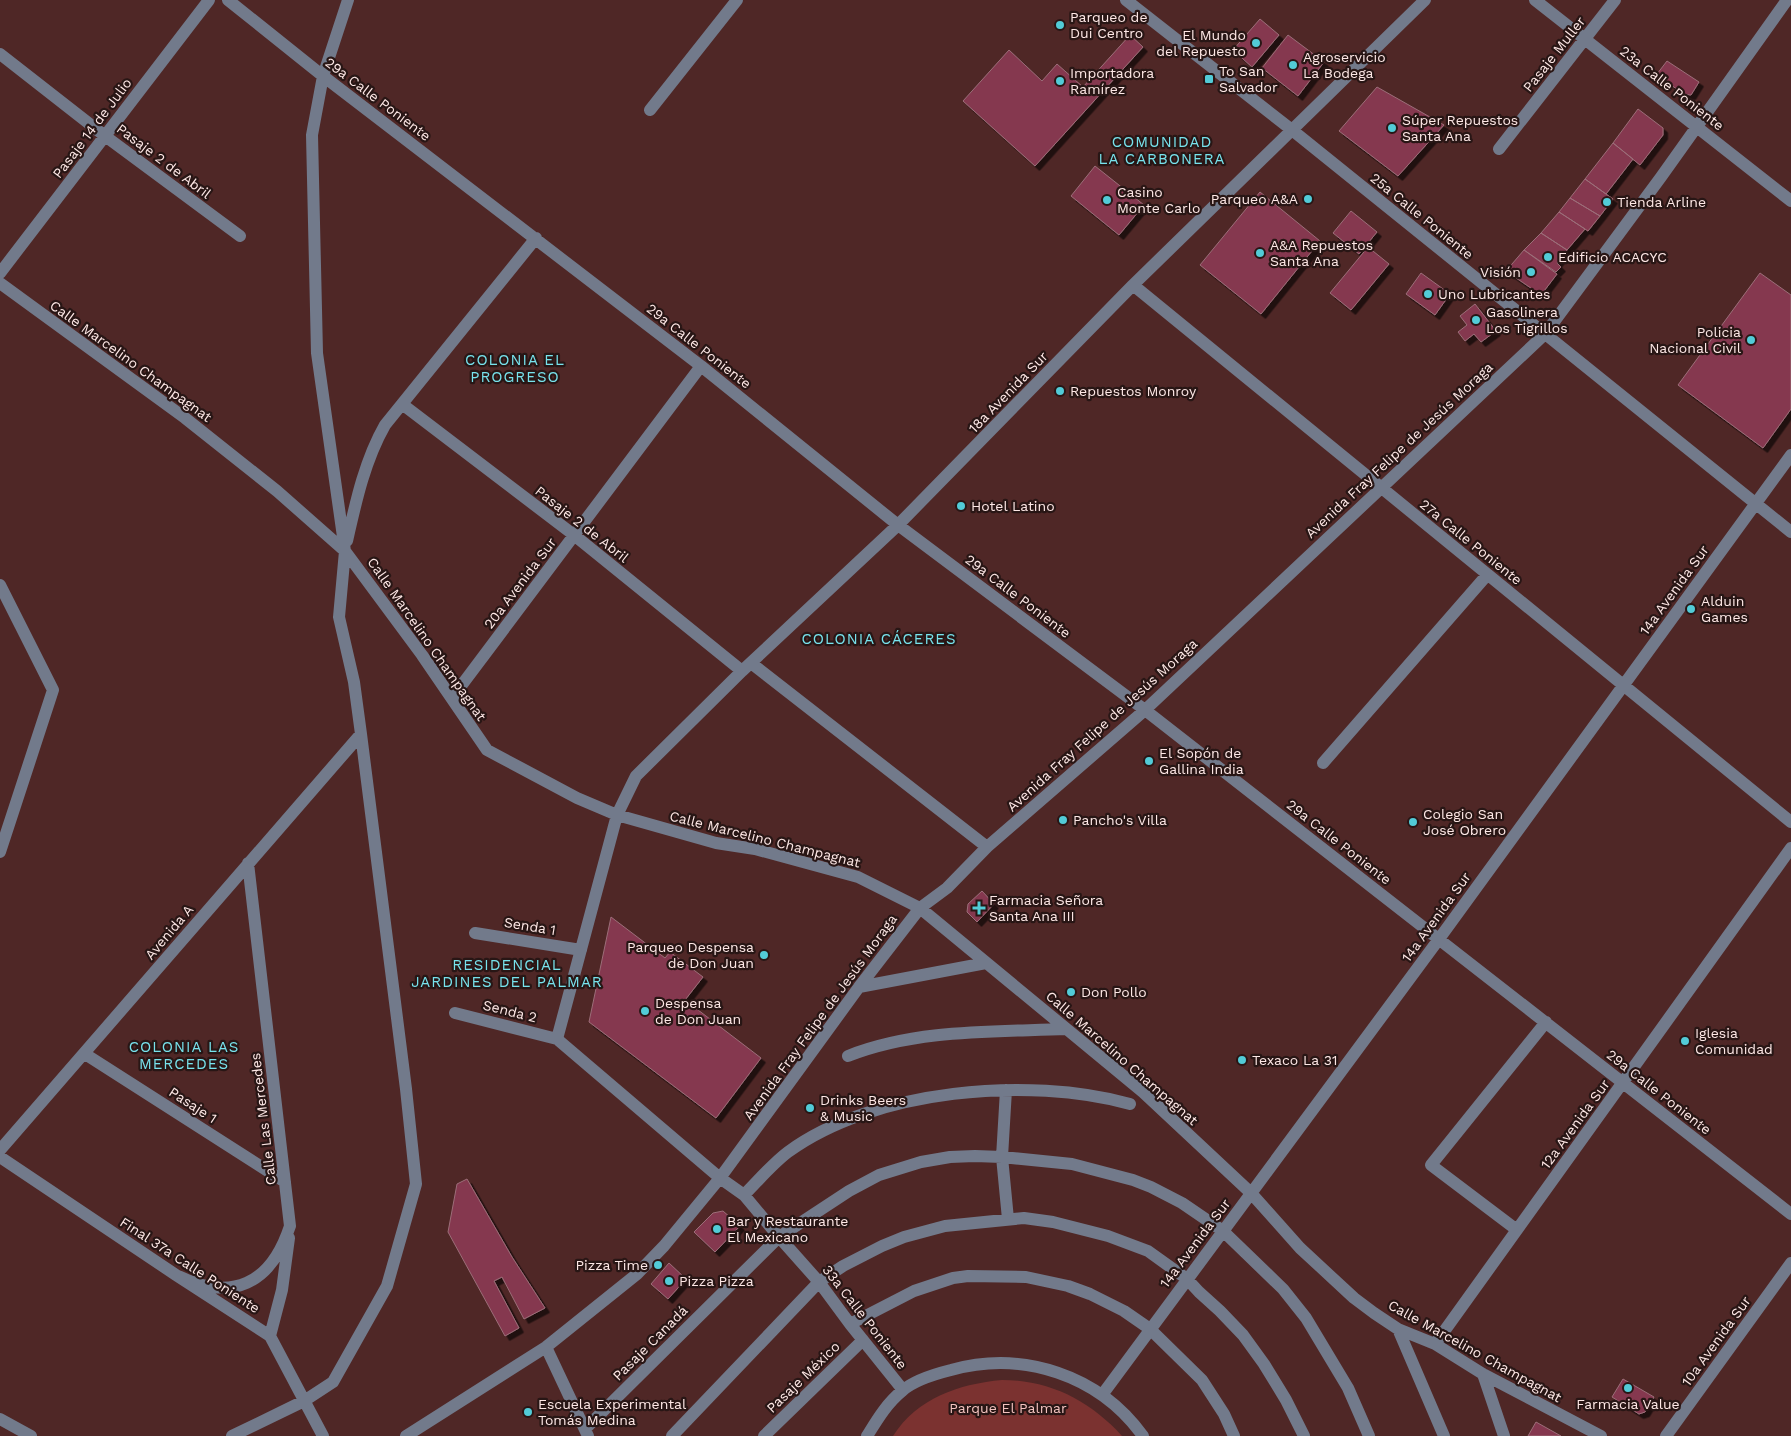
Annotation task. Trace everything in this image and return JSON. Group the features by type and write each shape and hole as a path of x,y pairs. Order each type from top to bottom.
{"street":[{"name":"Pasaje 14 de Julio","path":"0,274 209,0"},
{"name":"29a Calle Poniente","path":"228,0 323,76 701,366 898,525 1145,710 1791,1214"},
{"path":"345,551 317,353 312,135 323,76 348,0"},
{"path":"650,110 738,0"},
{"name":"25a Calle Poniente","path":"1126,0 1292,130 1791,532"},
{"name":"18a Avenida Sur","path":"557,1039 617,815 636,776 746,667 898,525 1133,285 1425,0"},
{"name":"23a Calle Poniente","path":"1535,0 1791,201"},
{"name":"Pasaje Muller","path":"1498,149 1615,0"},
{"name":"Avenida Fray Felipe de Jesús Moraga","path":"406,1436 546,1347 637,1274 664,1246 720,1178 859,987 920,908 947,888 987,847 1145,710 1545,334 1787,0"},
{"name":"Pasaje 2 de Abril","path":"0,54 105,136 240,236"},
{"path":"232,1436 304,1401 333,1382 387,1286 416,1184 406,1089 354,682 339,617 345,551 360,488 376,440 385,425 536,238"},
{"name":"Calle Marcelino Champagnat","path":"0,283 186,418 276,490 345,551 452,698 487,750 577,798 617,815 716,843 755,849 858,877 920,908 1142,1092 1251,1193 1300,1248 1354,1298 1398,1328 1435,1344 1483,1374 1601,1436"},
{"name":"27a Calle Poniente","path":"1133,285 1791,822"},
{"name":"20a Avenida Sur","path":"452,698 701,366"},
{"name":"Pasaje 2 de Abril","path":"402,404 746,667 987,847"},
{"name":"14a Avenida Sur","path":"1102,1394 1439,939 1791,455"},
{"path":"1324,763 1487,574"},
{"path":"0,585 53,690 0,852"},
{"name":"Avenida A","path":"0,1150 361,734"},
{"name":"12a Avenida Sur","path":"1435,1344 1791,848"},
{"name":"Calle Las Mercedes","path":"176,1276 189,1282 216,1288 232,1288 246,1284 260,1276 271,1264 279,1253 290,1226 248,863"},
{"name":"Senda 1","path":"475,932 581,950"},
{"path":"859,987 986,963"},
{"name":"Senda 2","path":"455,1013 557,1039"},
{"path":"1517,1230 1431,1165 1546,1022"},
{"path":"848,1056 878,1046 928,1037 963,1033 1066,1029"},
{"name":"33a Calle Poniente","path":"557,1039 720,1178 744,1195 819,1282 862,1340 903,1390"},
{"name":"Pasaje 1","path":"85,1054 285,1182"},
{"path":"1006,1090 1002,1157 1008,1218"},
{"path":"744,1195 787,1153 843,1122 881,1108 953,1094 1006,1090 1075,1093 1109,1098 1130,1104"},
{"name":"Final 37a Calle Poniente","path":"0,1157 176,1276 270,1336 323,1436"},
{"name":"Pasaje Canadá","path":"586,1432 779,1237 862,1183 906,1166 950,1157 1002,1157 1072,1164 1133,1180 1182,1203 1223,1231 1283,1288 1306,1318 1348,1388 1369,1436"},
{"path":"672,1436 819,1282 851,1262 904,1237 945,1226 1008,1218 1024,1218 1054,1222 1108,1236 1148,1251 1187,1279 1243,1335 1264,1364 1286,1400 1304,1436"},
{"path":"270,1336 282,1290 290,1226"},
{"name":"10a Avenida Sur","path":"1666,1436 1791,1263"},
{"path":"850,1324 914,1291 953,1278 968,1276 1026,1277 1068,1286 1090,1294 1124,1311 1150,1329 1202,1380 1224,1414 1234,1436"},
{"path":"1398,1328 1444,1436"},
{"name":"Pasaje México","path":"764,1436 862,1340"},
{"path":"546,1347 586,1432"},
{"path":"867,1436 889,1404 903,1390 940,1373 979,1364 1000,1363 1020,1364 1059,1373 1078,1380 1102,1394 1124,1413 1143,1436"},
{"path":"1483,1374 1504,1436"},
{"path":"0,1419 31,1436"}],"green space":[{"name":"Parque El Palmar","path":"1002,1380 1036,1384 1053,1388 1068,1395 1096,1412 1122,1436 893,1436 914,1412 940,1395 970,1385"}],"building":[{"name":"El Mundo del Repuesto","path":"1260,19 1279,35 1252,67 1233,50"},
{"path":"1130,35 1143,47 1035,166 963,101 1009,50 1042,81 1057,64 1083,87"},
{"name":"Agroservicio La Bodega","path":"1288,35 1324,62 1298,96 1262,68"},
{"path":"1667,61 1699,82 1691,95 1683,94 1657,74"},
{"name":"Súper Repuestos Santa Ana","path":"1377,87 1444,125 1398,176 1339,131"},
{"path":"1638,109 1663,128 1663,135 1640,165 1613,143"},
{"path":"1613,143 1633,159 1606,194 1585,179"},
{"name":"Casino Monte Carlo","path":"1095,166 1144,205 1119,235 1071,196"},
{"path":"1585,179 1613,199 1600,216 1570,198"},
{"name":"A&A Repuestos Santa Ana","path":"1260,192 1320,241 1261,314 1200,265"},
{"path":"1570,198 1600,216 1588,231 1559,212"},
{"path":"1351,211 1377,232 1359,254 1333,233"},
{"path":"1559,212 1585,229 1567,250 1541,233"},
{"name":"Edificio ACACYC","path":"1541,233 1567,250 1557,263 1561,267 1556,272 1524,250"},
{"path":"1368,247 1389,264 1351,310 1330,293"},
{"name":"Visión","path":"1524,250 1557,274 1541,295 1506,271"},
{"name":"Uno Lubricantes","path":"1421,273 1450,294 1435,315 1406,294"},
{"name":"Policia Nacional Civil","path":"1760,273 1791,295 1791,409 1763,448 1678,385"},
{"name":"Gasolinera Los Tigrillos","path":"1475,304 1496,331 1481,342 1474,334 1465,341 1458,332 1467,325 1460,316"},
{"name":"Farmacia Señora Santa Ana III","path":"982,891 994,904 977,922 967,912 968,904"},
{"name":"Despensa de Don Juan","path":"611,917 665,958 670,952 703,977 685,1000 761,1058 716,1118 589,1022"},
{"path":"467,1179 512,1257 545,1308 524,1319 502,1277 494,1281 519,1328 505,1336 448,1232 457,1184"},
{"name":"Bar y Restaurante El Mexicano","path":"723,1211 740,1226 715,1252 694,1232 713,1213"},
{"name":"Pizza Pizza","path":"669,1263 686,1279 668,1299 651,1284"},
{"name":"Farmacia Value","path":"1623,1379 1654,1397 1645,1412 1639,1414 1612,1397"},
{"path":"1536,1422 1561,1436 1528,1436"}],"place":[{"name":"Parqueo de Dui Centro","path":"1060,25"},
{"name":"El Mundo del Repuesto","path":"1256,43"},
{"name":"Agroservicio La Bodega","path":"1293,65"},
{"name":"To San Salvador","path":"1209,79"},
{"name":"Importadora Ramírez","path":"1060,81"},
{"name":"Súper Repuestos Santa Ana","path":"1392,128"},
{"name":"Parqueo A&A","path":"1308,199"},
{"name":"Casino Monte Carlo","path":"1107,200"},
{"name":"Tienda Arline","path":"1607,202"},
{"name":"A&A Repuestos Santa Ana","path":"1260,253"},
{"name":"Edificio ACACYC","path":"1548,257"},
{"name":"Visión","path":"1531,272"},
{"name":"Uno Lubricantes","path":"1428,294"},
{"name":"Gasolinera Los Tigrillos","path":"1476,320"},
{"name":"Policia Nacional Civil","path":"1751,340"},
{"name":"Repuestos Monroy","path":"1060,391"},
{"name":"Hotel Latino","path":"961,506"},
{"name":"Alduin Games","path":"1691,609"},
{"name":"El Sopón de Gallina India","path":"1149,761"},
{"name":"Pancho's Villa","path":"1063,820"},
{"name":"Colegio San José Obrero","path":"1413,822"},
{"name":"Farmacia Señora Santa Ana III","path":"979,908"},
{"name":"Parqueo Despensa de Don Juan","path":"764,955"},
{"name":"Don Pollo","path":"1071,992"},
{"name":"Despensa de Don Juan","path":"645,1011"},
{"name":"Iglesia Comunidad","path":"1685,1041"},
{"name":"Texaco La 31","path":"1242,1060"},
{"name":"Drinks Beers & Music","path":"810,1108"},
{"name":"Bar y Restaurante El Mexicano","path":"717,1229"},
{"name":"Pizza Time","path":"658,1265"},
{"name":"Pizza Pizza","path":"669,1281"},
{"name":"Farmacia Value","path":"1628,1388"},
{"name":"Escuela Experimental Tomás Medina","path":"528,1412"}],"district":[{"name":"COMUNIDAD LA CARBONERA","path":"1162,150"},
{"name":"COLONIA EL PROGRESO","path":"515,368"},
{"name":"COLONIA CÁCERES","path":"879,639"},
{"name":"RESIDENCIAL JARDINES DEL PALMAR","path":"507,974"},
{"name":"COLONIA LAS MERCEDES","path":"184,1056"}]}
